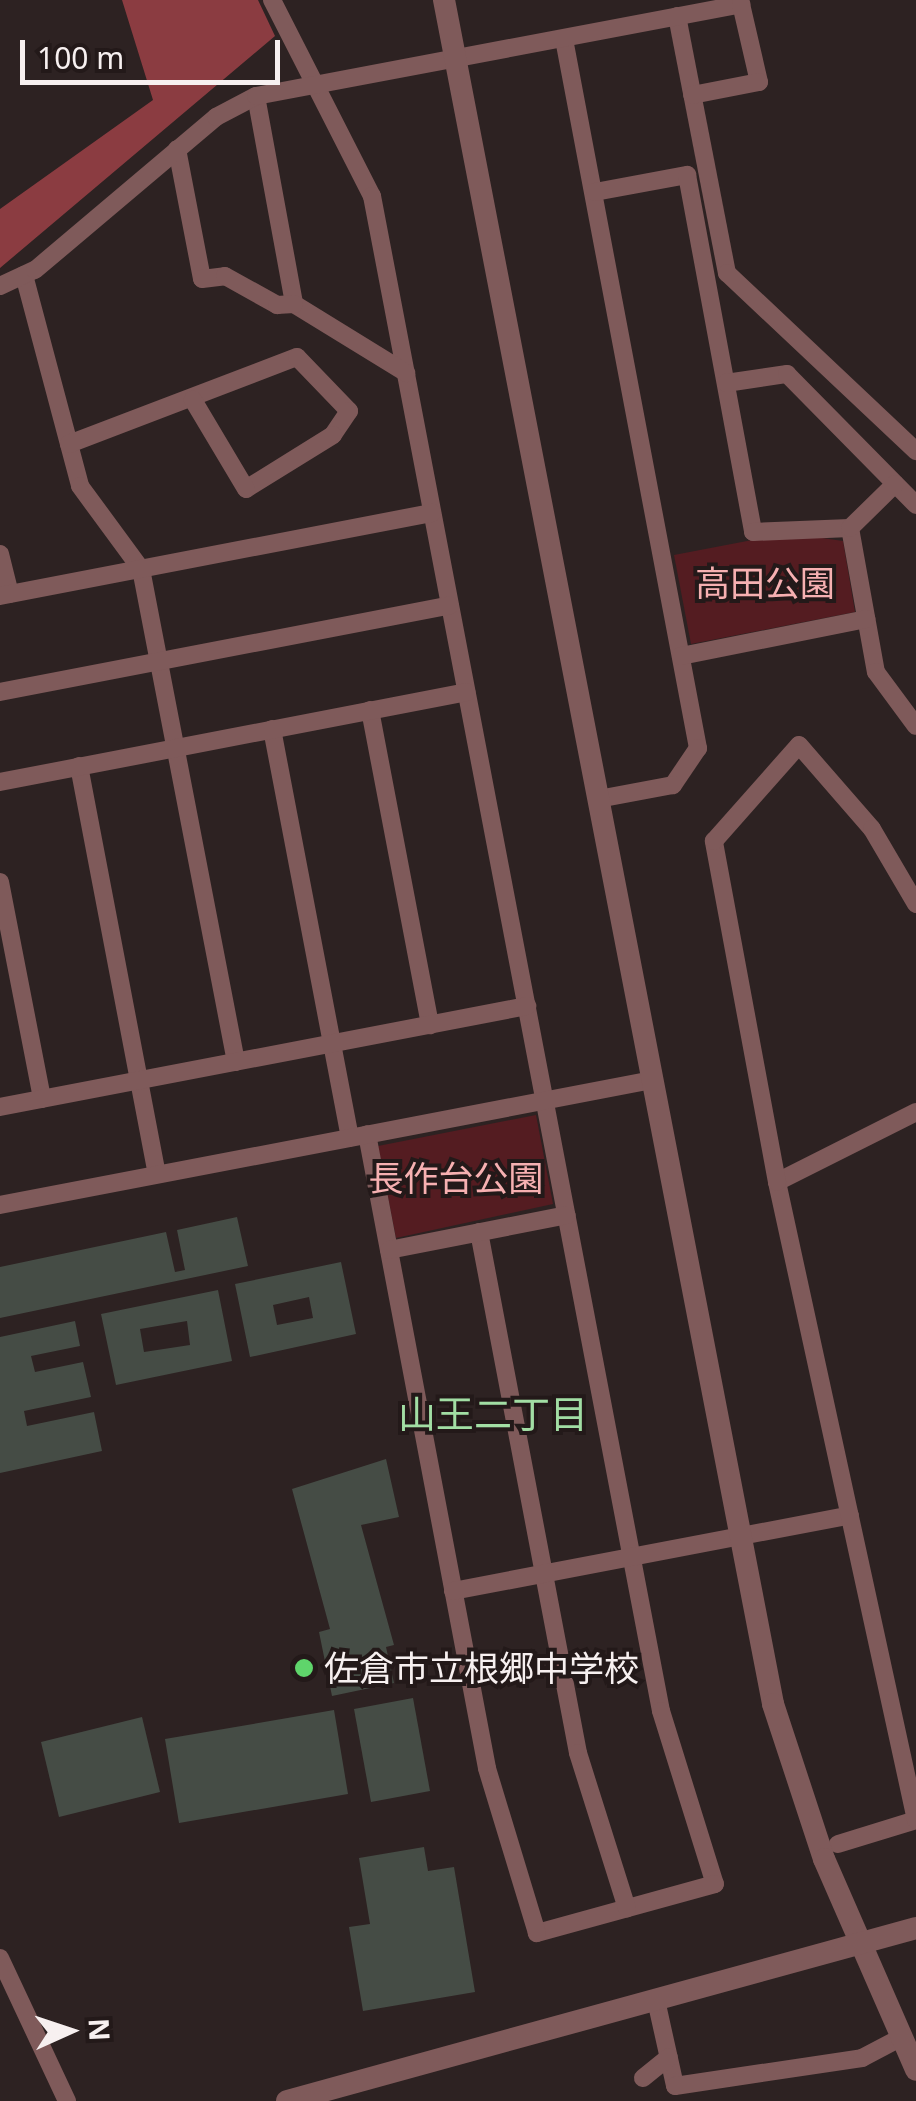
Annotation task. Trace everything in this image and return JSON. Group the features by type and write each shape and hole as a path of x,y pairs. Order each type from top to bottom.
{"street":[{"path":"272,0 372,196 666,1728 715,1884 537,1934 487,1768 388,1250 332,1044 272,729"},
{"path":"444,0 740,1536 792,1771 916,2070"},
{"path":"0,286 24,276 177,149 256,96 741,4 758,82 692,94"},
{"path":"676,16 727,273 916,450"},
{"path":"564,38 698,748 673,785 598,799"},
{"path":"256,96 294,304"},
{"path":"177,149 202,279 225,276 277,305 294,304 406,374"},
{"path":"595,192 687,175 753,532 850,528 895,484"},
{"path":"24,276 80,486 142,569 236,1062"},
{"path":"69,444 193,400 297,357 349,411 333,434 246,489 193,400"},
{"path":"726,383 787,374 916,505"},
{"path":"0,554 5,595 432,513"},
{"path":"850,528 876,672 912,716"},
{"path":"0,692 450,605"},
{"path":"681,656 866,620"},
{"path":"0,782 466,692"},
{"path":"370,710 430,1025"},
{"path":"838,1844 916,1820 778,1182 714,841 799,745 872,829 916,904"},
{"path":"79,766 157,1174"},
{"path":"0,882 42,1100"},
{"path":"0,1108 527,1006"},
{"path":"0,1205 652,1080"},
{"path":"778,1182 916,1112"},
{"path":"388,1250 567,1216"},
{"path":"479,1232 578,1753 627,1908"},
{"path":"454,1591 850,1514"},
{"path":"287,2101 916,1928"},
{"path":"0,1958 67,2101"},
{"path":"656,2000 675,2086 862,2058 902,2036"},
{"path":"643,2078 669,2057"}],"green space":[{"name":"高田公園","path":"788,533 843,541 855,612 691,644 674,555"},
{"name":"長作台公園","path":"536,1115 553,1204 396,1238 378,1146"}],"shaded area":[{"path":"122,0 258,0 275,36 0,268 0,209 153,100"}],"building":[{"path":"237,1217 248,1266 0,1318 0,1267 166,1232 175,1272 185,1270 177,1230"},
{"path":"341,1262 356,1334 250,1357 235,1284","holes":["309,1297 313,1318 277,1325 273,1305"]},
{"path":"218,1290 232,1361 116,1385 101,1314","holes":["187,1321 190,1345 144,1352 140,1329"]},
{"path":"75,1321 80,1346 31,1356 35,1372 83,1362 91,1397 24,1411 27,1426 94,1412 102,1451 0,1473 0,1337"},
{"path":"386,1459 399,1517 361,1525 394,1645 386,1647 394,1683 332,1696 319,1632 330,1629 292,1489"},
{"path":"413,1698 430,1791 371,1802 354,1709"},
{"path":"334,1710 348,1794 179,1823 165,1739"},
{"path":"142,1717 160,1792 59,1817 41,1742"},
{"path":"424,1847 428,1871 454,1867 475,1992 363,2011 349,1927 370,1924 359,1858"}],"place":[{"name":"佐倉市立根郷中学校","path":"304,1668"}],"district":[{"name":"山王二丁目","path":"493,1414"}]}
